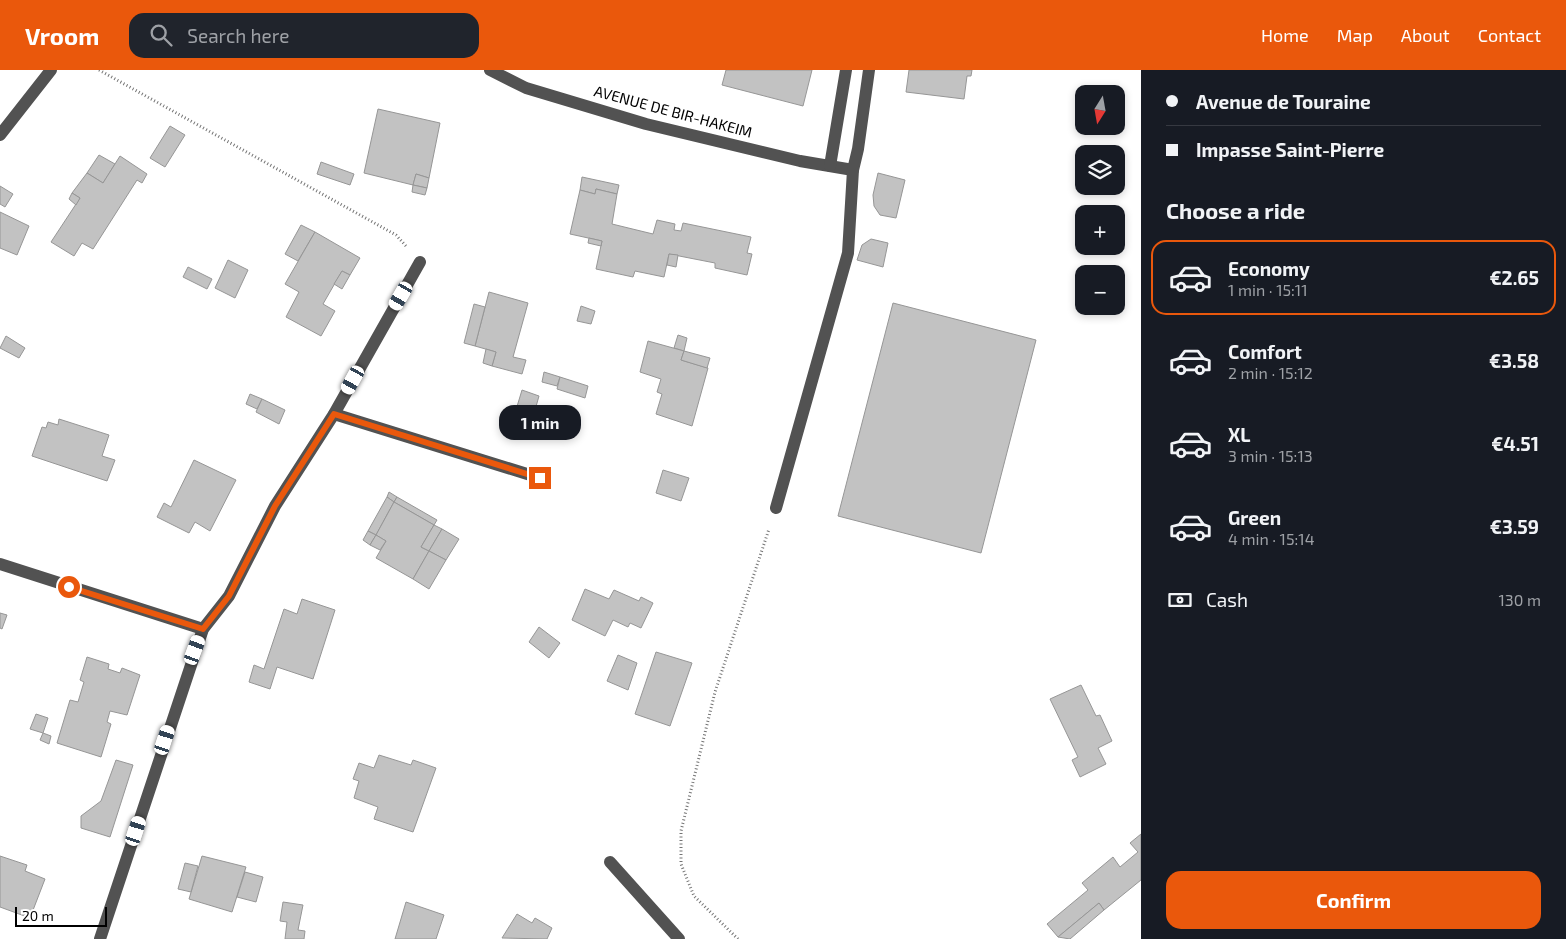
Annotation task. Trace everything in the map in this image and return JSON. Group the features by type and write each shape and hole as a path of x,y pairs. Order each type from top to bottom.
{"street":[{"path":"0,135 51,70"},
{"name":"AVENUE DE BIR-HAKEIM","path":"490,70 526,88 646,124 800,161 853,170"},
{"path":"830,166 846,70"},
{"path":"776,508 848,253 853,170 858,149 869,70"},
{"path":"100,939 203,629 229,596 275,506 334,414 420,262"},
{"path":"334,414 540,478"},
{"path":"0,564 203,629"},
{"path":"610,862 679,939"}],"path":[{"path":"98,70 396,235 420,262"},
{"path":"738,939 694,896 681,864 681,832 715,692 776,508"}],"building":[{"path":"726,70 812,70 803,106 722,85"},
{"path":"909,70 972,70 971,76 967,76 964,99 906,92"},
{"path":"378,109 440,123 429,178 416,174 413,185 364,173"},
{"path":"170,126 185,135 165,167 150,158"},
{"path":"99,155 115,164 103,183 87,173"},
{"path":"120,156 147,174 142,183 137,180 93,249 82,243 74,256 51,242 80,198 72,193 87,173 103,183"},
{"path":"321,162 354,174 350,185 317,174"},
{"path":"878,173 905,180 896,218 880,215 874,206 873,195"},
{"path":"416,174 429,178 427,188 413,185"},
{"path":"582,177 619,185 617,194 596,189 595,194 580,190"},
{"path":"413,185 427,188 425,195 412,192"},
{"path":"0,186 13,194 5,207 0,204"},
{"path":"596,189 617,194 612,224 653,234 657,220 675,224 674,230 681,231 683,223 751,237 747,253 752,254 747,275 715,268 715,263 669,254 664,277 635,271 633,277 596,269 602,241 570,234 580,190 595,194"},
{"path":"72,193 80,198 76,205 69,199"},
{"path":"0,212 29,226 17,255 0,248"},
{"path":"301,225 315,232 298,261 285,254"},
{"path":"315,232 360,258 350,275 342,271 323,304 335,311 321,336 286,317 299,292 285,284"},
{"path":"589,238 602,241 601,246 588,243"},
{"path":"871,239 888,243 883,267 857,260 862,245"},
{"path":"669,254 678,255 676,267 667,265"},
{"path":"228,260 248,270 235,298 215,288"},
{"path":"188,267 212,279 207,289 183,277"},
{"path":"342,271 350,275 342,289 334,284"},
{"path":"489,292 528,303 513,357 526,360 522,374 492,366 496,352 475,346"},
{"path":"893,303 1036,340 981,553 838,516"},
{"path":"474,304 485,307 475,346 464,343"},
{"path":"581,306 595,311 591,324 577,321"},
{"path":"678,335 687,338 684,351 674,348"},
{"path":"6,336 25,348 19,358 0,348"},
{"path":"648,341 684,351 681,360 708,368 692,426 656,414 662,394 657,392 661,379 640,372"},
{"path":"486,349 496,352 492,366 483,363"},
{"path":"684,351 710,358 707,368 681,360"},
{"path":"544,372 560,377 557,386 542,382"},
{"path":"560,377 588,386 585,398 557,389"},
{"path":"522,390 539,396 527,438 509,433"},
{"path":"250,394 262,399 257,409 246,404"},
{"path":"262,399 285,410 279,424 256,412"},
{"path":"59,419 109,435 102,456 115,460 107,481 32,456 42,427 46,428 48,422 58,425"},
{"path":"194,460 236,480 210,531 195,522 189,533 157,517 164,503 171,507"},
{"path":"663,470 689,478 681,501 656,493"},
{"path":"389,492 397,497 394,502 387,497"},
{"path":"387,497 394,502 376,535 368,531"},
{"path":"397,497 437,520 434,525 394,502"},
{"path":"394,502 434,525 421,547 429,551 413,579 376,558 386,541 376,535"},
{"path":"434,525 442,529 429,551 421,547"},
{"path":"442,529 459,539 446,560 429,551"},
{"path":"368,531 376,535 370,545 363,540"},
{"path":"376,535 386,541 380,550 370,545"},
{"path":"429,551 446,560 429,589 413,579"},
{"path":"585,589 609,599 614,590 639,601 641,597 653,603 641,628 630,623 628,627 613,620 605,636 572,620"},
{"path":"302,599 335,610 313,679 277,667 270,689 249,682 254,665 264,669 284,609 297,614"},
{"path":"0,613 7,615 2,629 0,628"},
{"path":"539,627 560,643 549,658 529,642"},
{"path":"656,652 692,663 670,726 635,714"},
{"path":"618,655 637,663 628,690 607,681"},
{"path":"87,657 109,664 108,669 120,673 122,668 140,675 127,715 110,711 107,722 111,724 101,757 57,743 70,700 78,702 84,682 80,680"},
{"path":"1081,685 1096,716 1100,715 1112,741 1098,748 1106,764 1080,777 1072,760 1078,757 1050,699"},
{"path":"36,714 48,718 43,733 30,729"},
{"path":"43,733 51,736 49,744 40,740"},
{"path":"379,755 411,765 413,760 436,768 413,832 374,819 378,807 354,798 359,781 353,779 359,763 374,768"},
{"path":"116,760 133,765 110,837 81,828 81,816 101,801"},
{"path":"1141,834 1141,880 1104,910 1099,903 1058,937 1047,924 1088,890 1082,883 1113,857 1120,867 1138,852 1130,843"},
{"path":"0,856 27,865 25,871 45,879 30,918 0,907"},
{"path":"202,856 246,867 232,912 189,899"},
{"path":"185,863 198,866 191,892 178,889"},
{"path":"245,872 263,877 256,902 237,897"},
{"path":"283,902 303,905 298,930 305,931 304,939 285,939 287,922 280,921"},
{"path":"406,902 444,915 436,939 395,939"},
{"path":"1099,903 1104,910 1070,939 1058,937"},
{"path":"517,914 532,923 535,918 552,928 547,939 502,938"}],"route":[{"path":"69,587 203,629 229,596 275,506 334,414 540,478"}]}
